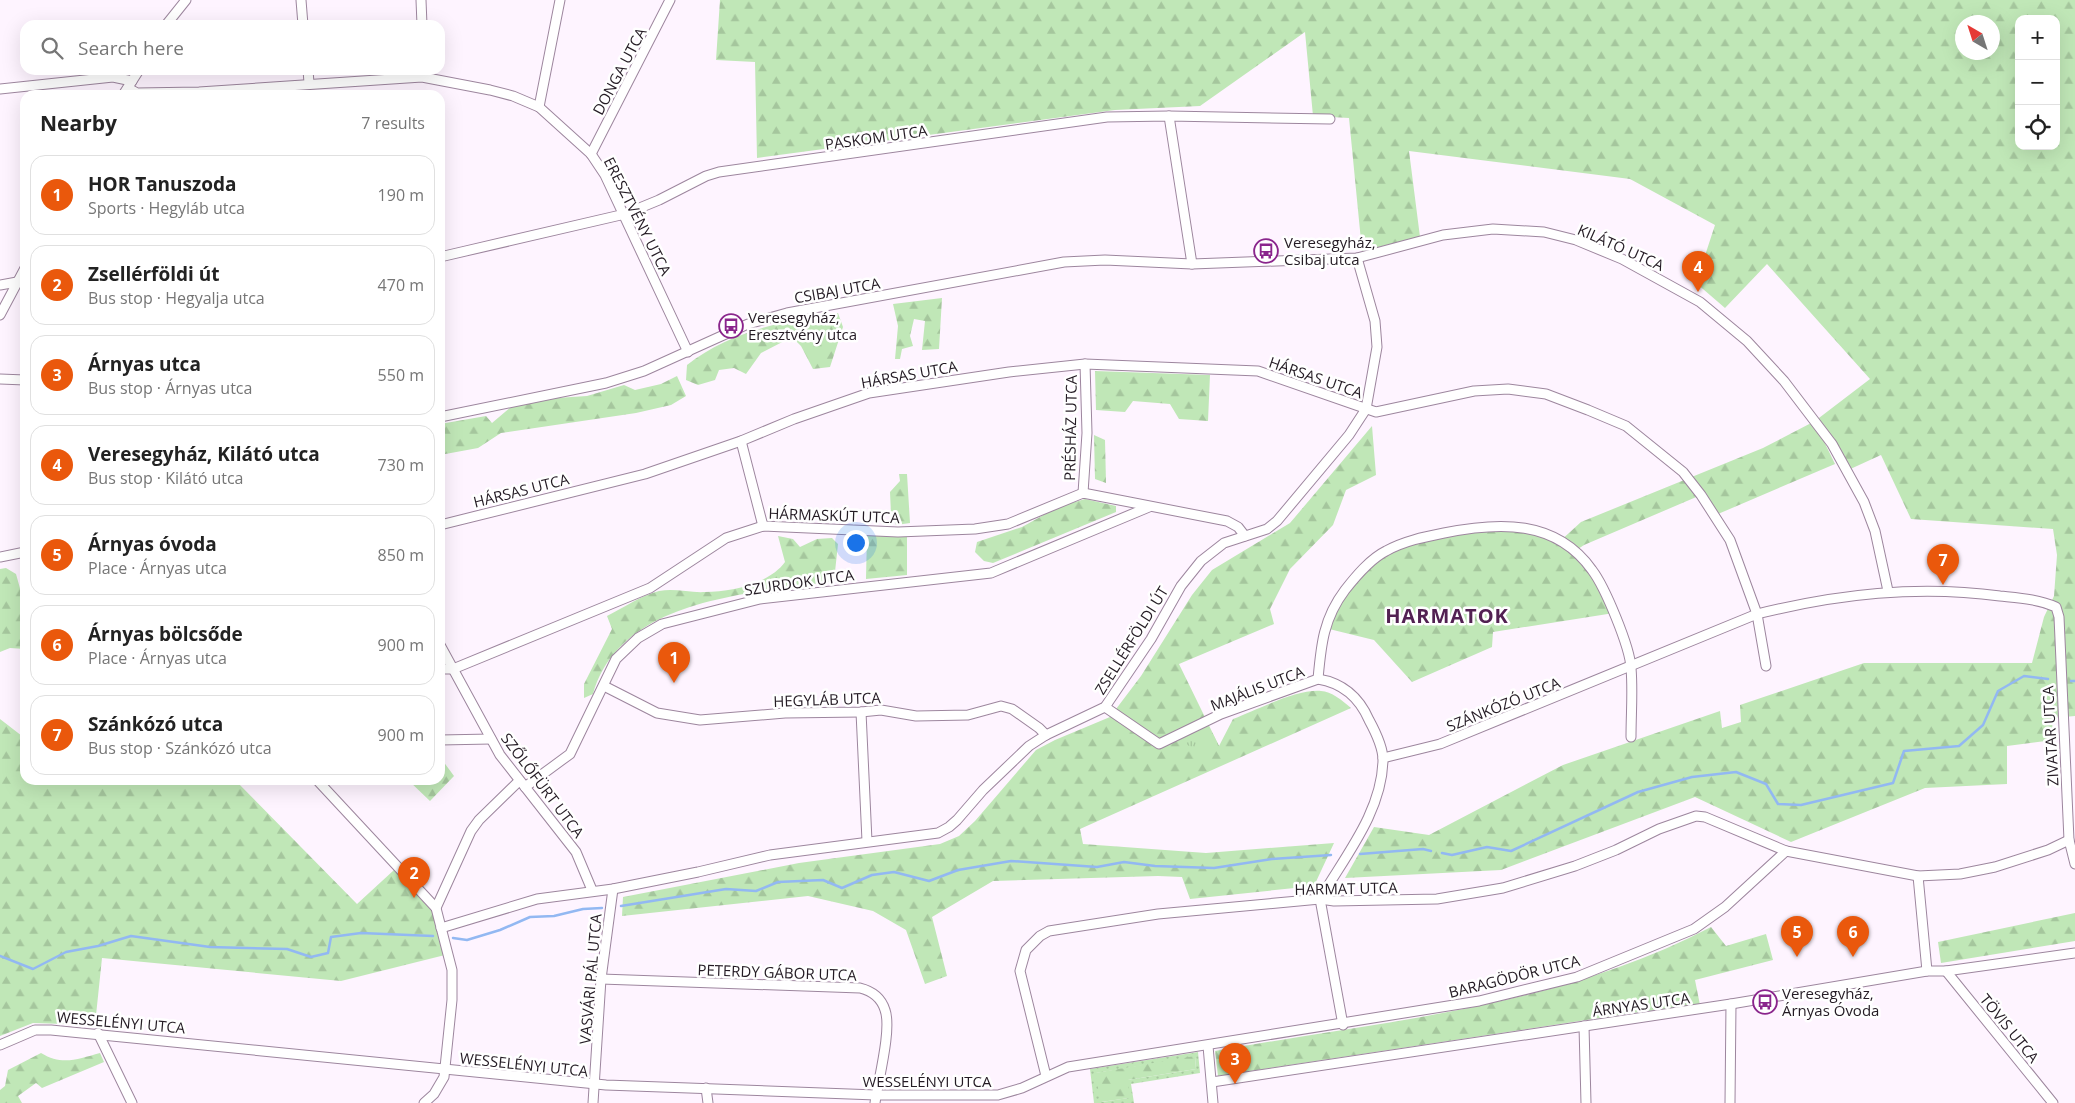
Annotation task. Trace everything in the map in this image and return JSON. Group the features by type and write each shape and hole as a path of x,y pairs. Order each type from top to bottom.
{"street":[{"path":"170,20 186,0"},
{"path":"301,0 303,20"},
{"path":"422,0 422,20"},
{"path":"539,107 560,0"},
{"name":"DONGA UTCA","path":"591,154 670,0"},
{"path":"0,89 113,77 128,88 136,75"},
{"path":"308,75 309,83"},
{"name":"ERESZTVÉNY UTCA","path":"239,90 409,75"},
{"name":"ERESZTVÉNY UTCA","path":"426,75 514,96 539,107 591,154 605,175 625,214 688,352"},
{"path":"290,85 290,90"},
{"path":"1169,116 1192,264"},
{"name":"PASKOM UTCA","path":"445,256 625,214 706,176 720,172 1107,117 1169,116 1330,119"},
{"name":"KILÁTÓ UTCA","path":"1357,258 1419,241 1471,231 1518,229 1544,232 1576,240 1622,258 1700,302 1753,347 1784,381 1832,444 1864,502 1875,531 1888,591"},
{"name":"CSIBAJ UTCA","path":"445,416 606,383 644,371 748,324 786,313 1064,262 1105,260 1192,264 1357,258"},
{"name":"ZSELLÉRFÖLDI ÚT","path":"441,928 537,899 613,888 698,872 770,855 938,833 949,827 1007,766 1029,746 1105,707 1151,639 1181,586 1201,562 1224,542 1267,529 1277,522 1350,436 1366,409 1377,347 1375,321 1357,258"},
{"path":"0,315 20,278"},
{"path":"0,285 18,282"},
{"name":"HÁRSAS UTCA","path":"445,524 645,474 742,441 794,419 869,393 1008,372 1085,364 1258,371 1376,412 1474,390 1508,389 1546,394 1626,426 1683,472 1701,495 1730,540 1758,614"},
{"name":"PRÉSHÁZ UTCA","path":"1082,493 1087,433 1085,364"},
{"path":"0,379 20,380"},
{"path":"742,441 763,526"},
{"path":"1082,493 1227,521 1238,526 1245,536"},
{"name":"HÁRMASKÚT UTCA","path":"445,669 453,668 650,588 726,538 763,526 898,532 975,529 1008,524 1082,493"},
{"name":"SZURDOK UTCA","path":"436,908 471,831 480,820 522,784 570,754 616,660 626,647 662,624 760,599 991,573 1149,507"},
{"path":"1318,679 1319,651 1325,628 1336,607 1357,577 1384,551 1421,537 1459,530 1507,525 1522,526 1549,535 1575,551 1592,569 1614,614 1631,666 1632,737"},
{"path":"0,557 20,554"},
{"name":"SZÁNKÓZÓ UTCA","path":"1383,758 1440,744 1758,614 1802,603 1888,591 1965,591 2042,602 2056,607"},
{"name":"ZIVATAR UTCA","path":"2056,607 2059,617 2069,840 2075,864"},
{"path":"1758,614 1766,666"},
{"name":"SZŐLŐFÜRT UTCA","path":"445,654 500,755 576,852 592,890"},
{"name":"MAJÁLIS UTCA","path":"1105,707 1160,744 1222,714 1318,679 1330,681 1343,687 1354,696 1365,710 1383,758"},
{"name":"HEGYLÁB UTCA","path":"604,686 657,713 700,720 785,713 881,710 916,716 959,716 1001,706 1012,709 1040,728 1046,736"},
{"path":"861,712 868,841"},
{"path":"445,740 491,739"},
{"path":"1343,1025 1320,899 1373,808 1383,758"},
{"path":"322,785 436,908 452,970 453,983 446,1069 439,1087 424,1103"},
{"name":"HARMAT UTCA","path":"1046,1076 1020,970 1026,950 1040,936 1049,932 1158,914 1320,899 1343,901 1430,899 1502,888 1575,866 1696,816 1705,817 1786,851"},
{"path":"1786,851 1918,876 1960,874 1995,867 2048,850 2069,840"},
{"name":"BARAGÖDÖR UTCA","path":"1046,1076 1068,1068 1343,1025 1479,1001 1568,979 1652,948 1694,929 1725,907 1786,851"},
{"path":"1918,876 1927,971"},
{"name":"VASVÁRI PÁL UTCA","path":"593,1103 601,979 613,888"},
{"name":"ÁRNYAS UTCA","path":"1212,1082 1731,1004 1927,971 1946,971 2075,953"},
{"name":"TÖVIS UTCA","path":"1946,971 2053,1103"},
{"name":"PETERDY GÁBOR UTCA","path":"601,979 860,988 871,991 879,998 885,1010 887,1024 876,1099"},
{"path":"1730,1103 1731,1004"},
{"path":"1584,1026 1586,1103"},
{"name":"WESSELÉNYI UTCA","path":"0,1045 35,1030 98,1033 595,1085 706,1088 876,1099 998,1095 1022,1088 1046,1076"},
{"path":"98,1033 132,1103"},
{"path":"1208,1046 1213,1103"},
{"path":"706,1088 708,1103"}],"green space":[{"path":"720,0 2075,0 2075,716 2052,718 2053,740 2007,746 2007,784 1925,788 1791,842 1695,797 1501,870 1345,878 1374,827 1429,835 1563,765 1720,711 1722,728 1741,722 1740,705 1864,663 2032,663 2044,617 2054,596 2057,555 2053,529 1911,519 1881,455 1846,471 1816,425 1835,464 1718,514 1701,495 1584,545 1575,551 1601,584 1614,613 1493,632 1492,647 1412,682 1374,640 1325,628 1350,584 1375,559 1398,545 1486,526 1545,534 1558,543 1581,522 1763,448 1815,421 1870,379 1767,264 1725,308 1696,283 1715,225 1630,179 1409,151 1420,237 1362,251 1349,118 1313,116 1305,32 1200,106 1115,110 757,158 755,62 716,60"},
{"path":"942,298 939,349 922,350 925,321 914,319 910,336 913,346 902,349 900,359 895,359 898,326 893,304"},
{"path":"838,313 843,327 830,367 813,369 801,346 792,337 761,353 746,374 734,368 719,370 715,380 698,385 686,380 687,365 704,353 740,335 799,319"},
{"path":"1095,371 1210,375 1208,421 1179,419 1170,404 1133,401 1125,412 1096,410"},
{"path":"677,376 686,396 671,405 636,413 501,433 478,448 445,454 445,423 486,416 492,423 512,406 541,399 587,396 624,385 635,390 661,384"},
{"path":"1372,426 1376,475 1346,490 1333,525 1290,569 1270,609 1274,624 1179,664 1219,746 1233,719 1300,693 1325,691 1337,697 1351,708 1080,829 1083,844 1206,853 1334,843 1314,886 1190,899 1182,877 1158,876 993,881 932,917 947,976 925,984 906,930 873,911 808,896 622,916 623,897 799,863 940,844 959,836 975,821 1036,750 1110,717 1141,676 1192,595 1212,570 1290,523"},
{"path":"1094,435 1105,440 1106,483 1095,479"},
{"path":"899,474 907,474 910,523 896,525 891,514 890,492 900,481"},
{"path":"1085,499 1116,506 1116,512 993,563 984,561 975,552 977,542 1022,527 1058,507"},
{"path":"867,534 907,537 907,575 866,579"},
{"path":"778,536 793,539 800,547 817,539 832,538 838,544 834,581 729,597 693,606 660,619 631,637 608,662 593,694 584,698 584,684 612,629 607,616 659,591 715,592 738,588 760,581 778,570 785,562"},
{"path":"6,568 16,574 20,588 20,649 10,648 0,652 0,569"},
{"path":"0,719 20,734 20,785 240,785 357,904 394,870 431,908 441,928 445,955 341,981 102,958 95,1025 33,1023 0,1036"},
{"path":"1197,727 1202,736 1213,734 1219,746 1202,750 1186,744 1184,733"},
{"path":"445,764 454,776 430,801 413,785 445,785"},
{"path":"2075,913 2075,941 1941,963 1938,942"},
{"path":"1711,927 1726,946 1766,934 1773,960 1695,980 1700,1005 1632,1013 1218,1076 1215,1051 1406,1020 1530,994 1591,977 1651,955"},
{"path":"1198,1052 1200,1073 1131,1084 1134,1103 1094,1103 1090,1069","holes":["1195,1057 1196,1069 1128,1080 1128,1098 1102,1102 1096,1073"]},
{"path":"41,1053 56,1059 70,1060 100,1053 104,1062 42,1088 36,1083 18,1096 22,1103 0,1103 0,1090 5,1086 8,1070"},
{"path":"1195,1056 1196,1069 1128,1080 1129,1098 1101,1102 1095,1073"}],"waterway":[{"path":"1442,853 1452,855 1487,847 1511,851 1638,792 1692,777 1736,772 1766,784 1778,804 1801,805 1893,783 1904,751 1959,746 1983,725 1998,691 2024,676 2048,679"},
{"path":"1360,854 1423,849 1431,851"},
{"path":"621,906 726,889 756,891 778,882 823,880 842,888 872,875 894,872 929,881 958,870 1011,861 1097,867 1124,862 1155,866 1214,868 1272,859 1331,855"},
{"path":"453,938 467,940 500,930 530,917 554,916 583,909 602,908"},
{"path":"0,956 33,969 66,952 98,946 131,936 210,947 287,949 311,957 328,953 331,937 361,933 433,936"}],"place":[{"name":"Veresegyház, Csibaj utca","path":"1266,251"},
{"name":"Veresegyház, Kilátó utca","path":"1698,292"},
{"name":"Veresegyház, Eresztvény utca","path":"731,326"},
{"name":"Szánkózó utca","path":"1943,585"},
{"name":"HOR Tanuszoda","path":"674,683"},
{"name":"Zsellérföldi út","path":"414,898"},
{"name":"Árnyas óvoda","path":"1797,957"},
{"name":"Árnyas bölcsőde","path":"1853,957"},
{"name":"Veresegyház, Árnyas Óvoda","path":"1765,1002"},
{"name":"Árnyas utca","path":"1235,1084"}],"district":[{"name":"HARMATOK","path":"1447,615"}]}
